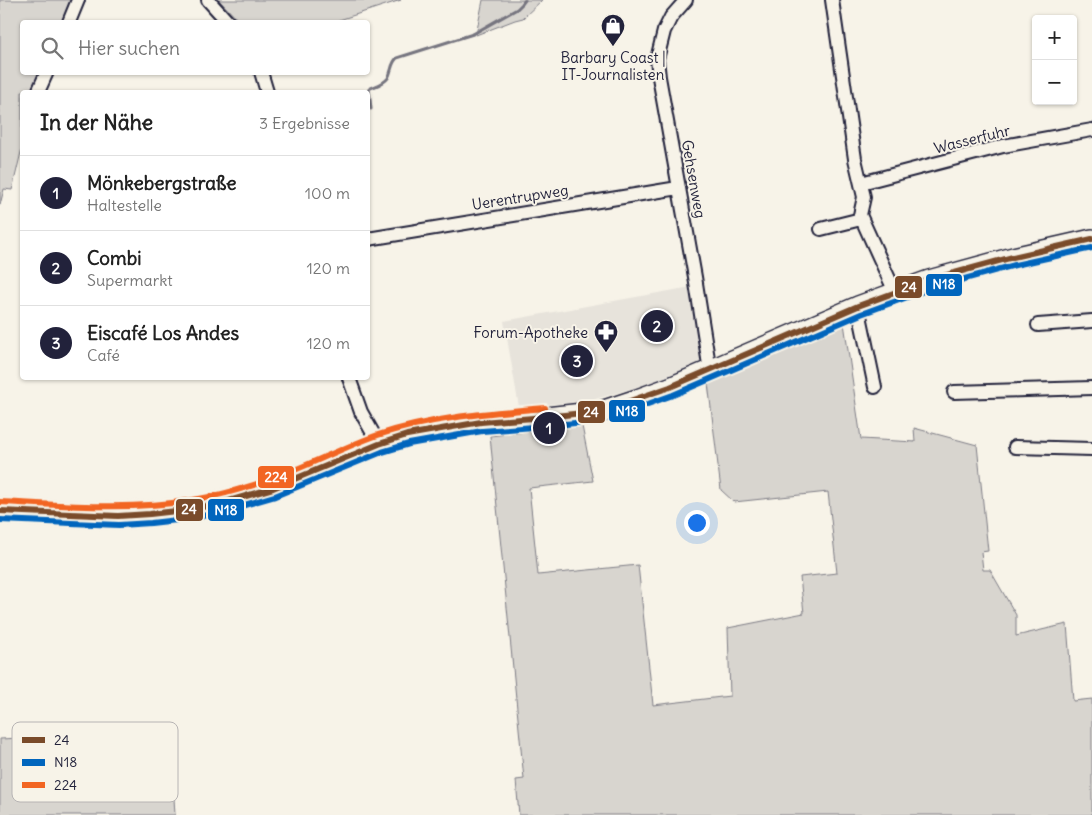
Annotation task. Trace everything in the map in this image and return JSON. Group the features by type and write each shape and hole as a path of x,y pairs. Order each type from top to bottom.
{"main road":[{"path":"0,511 118,516 194,509 230,502 273,488 379,444 407,435 481,422 601,411 710,371 858,306 929,280 1013,257 1092,239"}],"street":[{"path":"70,20 78,0"},
{"path":"208,0 226,20"},
{"name":"Gehsenweg","path":"686,0 672,17 664,31 658,59 659,77 710,371"},
{"path":"832,0 855,159 864,197 860,215 861,220 895,292"},
{"path":"39,90 46,75"},
{"path":"262,75 266,90"},
{"name":"Wasserfuhr","path":"861,183 1003,146 1092,130"},
{"name":"Uerentrupweg","path":"370,239 678,188"},
{"path":"821,229 861,220"},
{"path":"858,306 875,387"},
{"path":"1038,325 1092,321"},
{"path":"350,380 361,412 379,444"},
{"path":"954,392 1092,388"},
{"path":"1015,447 1092,449"}],"shaded area":[{"path":"0,0 73,0 65,20 20,20 20,75 42,75 35,90 20,90 20,156 12,190 4,189 0,205"},
{"path":"219,0 401,0 339,20 238,20"},
{"path":"483,0 542,0 523,18 476,35"},
{"path":"691,287 705,362 645,385 592,400 519,407 504,321"},
{"path":"844,323 861,439 915,442 914,428 977,445 988,551 981,552 983,570 990,570 1016,615 1016,636 1067,624 1073,701 1092,699 1092,815 519,815 516,780 524,779 490,436 582,426 593,481 529,488 538,575 638,565 653,705 730,696 728,628 804,613 800,577 837,573 828,492 734,502 721,490 708,383"},
{"path":"12,738 12,802 174,802 175,815 0,815 0,739"}],"waterway":[{"path":"369,90 386,80 397,58 473,34 517,9 525,0"},
{"path":"370,99 371,109"}],"transit line":[{"name":"24","path":"0,511 118,516 194,509 273,488 379,444 407,435 481,422 601,411 670,387 858,306 929,280 1013,257 1092,239"},
{"name":"N18","path":"0,520 119,525 195,518 275,496 382,452 409,444 482,431 603,420 673,395 861,314 932,288 1015,265 1092,248"},
{"name":"224","path":"0,502 72,506 121,506 193,500 231,492 269,480 364,440 398,429 440,420 545,408"}],"place":[{"name":"Barbary Coast | IT-Journalisten","path":"613,47"},
{"name":"Combi","path":"657,326"},
{"name":"Forum-Apotheke","path":"606,353"},
{"name":"Eiscafé Los Andes","path":"577,361"},
{"name":"Mönkebergstraße","path":"549,428"}]}
